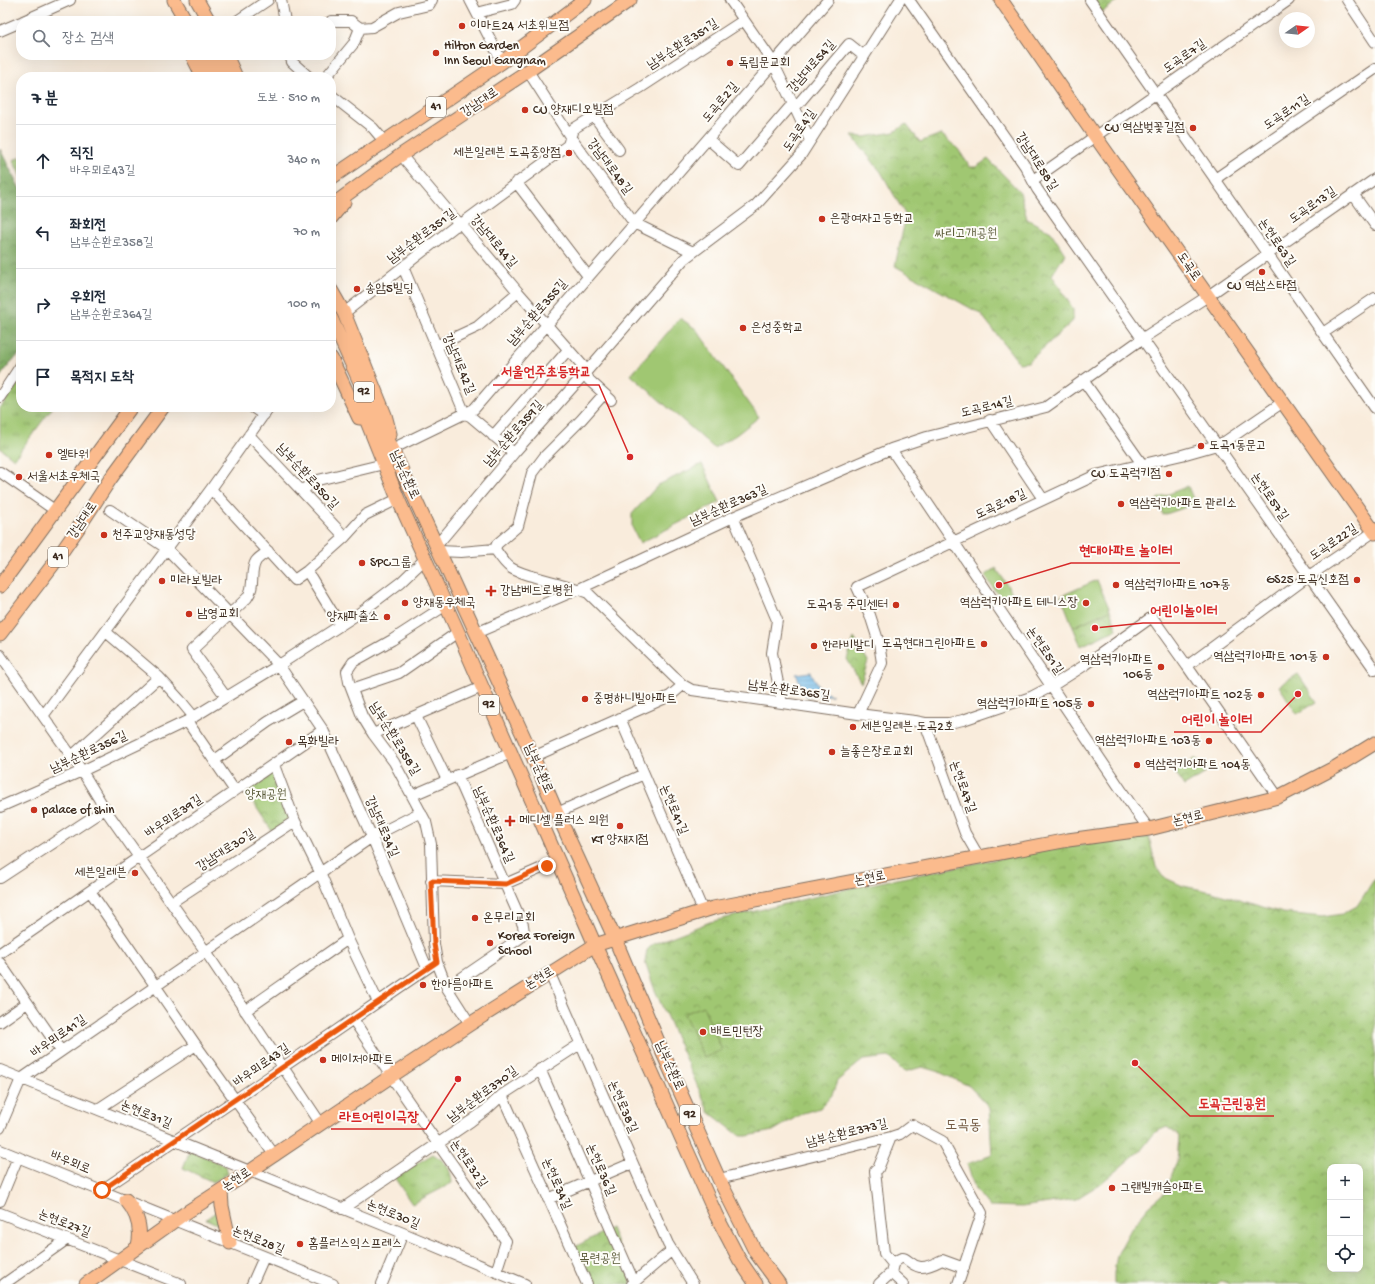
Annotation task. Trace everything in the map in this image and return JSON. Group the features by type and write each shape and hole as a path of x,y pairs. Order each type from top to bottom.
{"main road":[{"path":"171,0 177,16"},
{"path":"174,0 183,16"},
{"path":"192,0 198,16"},
{"path":"197,0 205,16"},
{"name":"강남대로","path":"336,174 502,62 584,0"},
{"name":"강남대로","path":"336,202 401,155 528,71 630,0"},
{"name":"도곡로","path":"1002,0 1095,136 1375,532"},
{"path":"194,60 200,72"},
{"path":"205,60 211,72"},
{"path":"216,60 222,72"},
{"path":"228,60 234,72"},
{"path":"336,169 346,167"},
{"path":"336,211 359,186"},
{"path":"336,299 344,313 385,414 400,464"},
{"path":"336,303 344,313"},
{"path":"336,313 341,316 344,313"},
{"name":"남부순환로","path":"336,329 373,411 400,464 533,757 615,939 662,1051 719,1179 756,1253 779,1284"},
{"name":"남부순환로","path":"336,351 365,414 398,499 716,1215 740,1259 756,1284"},
{"path":"336,369 360,421 384,464"},
{"name":"41","path":"0,586 127,412"},
{"name":"강남대로","path":"0,634 52,566 79,528 111,478 159,412"},
{"name":"논현로","path":"86,1284 99,1279 120,1259 138,1246 390,1077 470,1024 595,945 703,911 1068,840 1149,829 1278,797 1336,767 1375,743"},
{"path":"221,1190 222,1206 230,1243"},
{"path":"126,1200 136,1215 140,1228 138,1246"}],"street":[{"path":"35,16 70,0"},
{"path":"244,16 268,0"},
{"path":"281,0 284,16"},
{"path":"336,21 351,21 360,28 372,27 399,12 429,5 432,0"},
{"path":"470,0 502,62"},
{"path":"477,13 512,4 515,0"},
{"name":"강남대로54길","path":"730,0 773,62 810,140"},
{"name":"도곡로2길","path":"634,223 827,0"},
{"name":"도곡로4길","path":"694,252 756,205 801,155 900,0"},
{"name":"강남대로58길","path":"909,0 963,76 1033,180 1037,189 1142,338"},
{"name":"논현로63길","path":"1090,0 1375,408"},
{"name":"도곡로7길","path":"1033,180 1289,0"},
{"path":"1346,0 1375,42"},
{"name":"남부순환로351길","path":"344,313 454,227 461,224 568,145 573,129 640,88 744,20"},
{"path":"0,31 16,24"},
{"path":"330,72 354,43 360,28"},
{"name":"강남대로54길","path":"708,139 739,166 789,108 799,103 848,44 864,56"},
{"path":"291,60 303,72"},
{"name":"도곡로11길","path":"1215,179 1375,69"},
{"name":"강남대로48길","path":"528,71 571,138 634,223 694,252"},
{"path":"336,99 373,128 384,141"},
{"path":"594,116 619,150"},
{"name":"강남대로44길","path":"401,155 583,366 589,380 607,397 544,457 532,473 525,493 518,526 497,544 495,549"},
{"name":"도곡로13길","path":"1208,296 1375,179"},
{"path":"516,182 588,276"},
{"path":"1353,194 1375,225"},
{"name":"남부순환로355길","path":"394,448 465,414 474,408 634,223"},
{"name":"남부순환로359길","path":"438,548 514,453 684,259 694,252"},
{"name":"강남대로42길","path":"403,267 465,414 470,416 514,453"},
{"path":"436,346 477,327 518,292"},
{"name":"도곡로14길","path":"891,449 927,437 1046,407 1142,338 1208,296"},
{"path":"1323,333 1375,298"},
{"name":"논현로57길","path":"1142,338 1375,670"},
{"path":"493,436 568,350"},
{"path":"0,397 16,373"},
{"path":"1083,380 1142,464"},
{"name":"도곡로18길","path":"858,714 882,663 879,643 870,615 857,587 1096,475 1217,445 1226,441 1283,402"},
{"path":"43,716 211,489 265,412"},
{"path":"990,420 1043,499"},
{"name":"남부순환로350길","path":"249,435 345,537"},
{"name":"남부순환로363길","path":"476,633 579,589 733,517 891,449"},
{"name":"논현로51길","path":"891,449 1149,829"},
{"name":"남부순환로","path":"302,490 318,480 384,464"},
{"path":"0,472 56,511"},
{"path":"211,489 294,580 307,571 345,537 365,515 398,499"},
{"name":"강남대로34길","path":"110,510 166,548 279,665 323,730 372,838 427,968"},
{"path":"733,517 777,620 772,653 782,703"},
{"name":"도곡로22길","path":"1187,666 1309,576 1375,532"},
{"path":"438,548 461,552 495,549 502,560 510,568 543,580 579,589 588,593 683,685 670,696 533,757"},
{"path":"226,697 192,650 252,592 254,566 257,560 268,551"},
{"name":"남부순환로356길","path":"0,807 82,771 190,719 279,665 364,610 401,582 425,558"},
{"path":"307,571 340,625"},
{"name":"남부순환로358길","path":"446,605 392,640 353,662 347,671 349,682 362,716 373,734 394,762 413,795 426,822 431,844 434,944 437,962 447,988 470,1024"},
{"name":"남부순환로365길","path":"683,685 692,690 858,714 924,723 949,723 963,720 1031,697 1052,686 1085,665 1152,617 1187,666"},
{"path":"106,632 159,677 180,700 214,760 235,791"},
{"path":"352,689 399,673 458,632"},
{"path":"1,658 82,771 105,808 172,902 284,1066 321,1124"},
{"path":"1187,666 1278,797"},
{"path":"71,756 159,677"},
{"path":"373,734 482,687"},
{"path":"214,760 268,722 303,701"},
{"path":"416,716 447,780"},
{"name":"논현로41길","path":"620,718 703,911"},
{"name":"논현로47길","path":"924,723 964,833 979,857"},
{"name":"바우뫼로39길","path":"0,953 323,730"},
{"name":"남부순환로","path":"413,795 510,753"},
{"path":"274,765 295,821 320,872 348,938 378,1002"},
{"path":"558,813 644,774"},
{"name":"남부순환로364길","path":"447,988 520,938 524,932 523,924 506,884 457,775"},
{"path":"0,878 105,808"},
{"name":"바우뫼로41길","path":"21,1079 320,872 372,838 421,812"},
{"name":"강남대로30길","path":"172,902 295,821"},
{"name":"남부순환로364길","path":"431,881 506,884 558,861"},
{"path":"90,891 274,1156"},
{"path":"245,1011 348,938"},
{"path":"0,962 60,1051"},
{"name":"바우뫼로43길","path":"102,1190 437,962"},
{"name":"논현로38길","path":"550,974 672,1250 694,1284"},
{"path":"0,1022 27,1003"},
{"path":"353,1019 390,1077"},
{"name":"남부순환로370길","path":"342,1209 486,1110 502,1095 580,1044"},
{"name":"논현로31길","path":"98,1109 196,1045"},
{"name":"논현로36길","path":"540,1069 590,1181 633,1283"},
{"name":"논현로31길","path":"0,1070 251,1171"},
{"name":"논현로32길","path":"390,1077 506,1241 496,1272"},
{"path":"0,1128 21,1079"},
{"name":"논현로34길","path":"502,1095 587,1284"},
{"name":"남부순환로373길","path":"719,1179 891,1137 900,1134 912,1125 942,1141 982,1213 964,1268"},
{"path":"891,1137 878,1169 875,1171 884,1253 903,1284"},
{"name":"바우뫼로","path":"0,1150 102,1190 175,1221"},
{"path":"0,1201 18,1157"},
{"path":"548,1199 632,1162"},
{"name":"논현로30길","path":"251,1171 525,1284"},
{"name":"논현로27길","path":"0,1214 120,1259 181,1284"},
{"name":"논현로28길","path":"175,1221 333,1284"},
{"path":"382,1284 403,1233"},
{"path":"4,1284 66,1240"},
{"path":"633,1283 672,1250"},
{"path":"252,1284 264,1257"},
{"path":"879,1284 899,1258 903,1257 924,1267 942,1260 964,1268 958,1284"}],"green space":[{"path":"1093,0 1119,0 1102,12"},
{"name":"싸리고개공원","path":"906,124 920,142 941,134 958,149 970,167 976,167 988,159 1020,192 1027,219 1051,232 1065,254 1052,275 1073,309 1073,321 1028,362 1019,363 981,314 895,266 906,216 881,172 852,136 865,137 894,132"},
{"path":"0,149 16,181 16,357 0,377"},
{"path":"16,159 16,166 13,160"},
{"path":"680,318 696,329 759,417 736,435 714,448 631,375"},
{"path":"16,387 16,412 49,412 14,459 0,448 0,408"},
{"path":"702,464 720,502 640,543 632,527 632,514 658,485"},
{"path":"1188,486 1195,504 1163,515 1157,499"},
{"path":"996,568 1013,594 1002,601 985,576"},
{"name":"역삼럭키아파트 테니스장","path":"1097,580 1110,610 1073,627 1061,596"},
{"path":"1110,610 1117,629 1081,646 1073,627"},
{"path":"854,638 868,661 861,683 847,659"},
{"path":"1298,674 1317,702 1297,714 1279,686"},
{"path":"1195,758 1206,773 1184,786 1175,772"},
{"name":"양재공원","path":"273,770 292,819 272,831 245,790"},
{"path":"1149,837 1156,867 1163,877 1183,886 1212,892 1283,913 1323,917 1342,914 1357,906 1375,878 1375,1284 1230,1284 1221,1281 1217,1284 1114,1284 1117,1255 1131,1229 1148,1207 1165,1193 1177,1161 1179,1136 1167,1127 1155,1132 1142,1149 1100,1184 1076,1199 1022,1207 989,1206 975,1189 967,1164 992,1155 989,1107 969,1086 939,1072 922,1067 904,1072 889,1057 863,1060 837,1081 832,1095 820,1108 803,1113 773,1131 747,1136 740,1136 709,1112 654,988 645,961 647,950 653,944 710,922 851,888 1002,858 1097,842"},
{"name":"배트민턴장","path":"703,1006 722,1050 704,1058 684,1014"},
{"path":"190,1150 226,1166 228,1174 213,1182 183,1168"},
{"path":"433,1154 449,1169 452,1183 412,1204 394,1177"},
{"path":"217,1211 221,1226 206,1219"},
{"name":"목련공원","path":"611,1228 632,1284 587,1284 571,1249"}],"water":[{"path":"811,672 821,691 832,695 806,696 796,674"}],"place":[{"name":"이마트24 서초위브점","path":"462,26"},
{"name":"Hilton Garden Inn Seoul Gangnam","path":"436,53"},
{"name":"독립문교회","path":"730,63"},
{"name":"CU 양재디오빌점","path":"525,110"},
{"name":"CU 역삼벚꽃길점","path":"1193,128"},
{"name":"세븐일레븐 도곡중앙점","path":"569,153"},
{"name":"은광여자고등학교","path":"822,219"},
{"name":"CU 역삼스타점","path":"1262,272"},
{"name":"송암5빌딩","path":"357,289"},
{"name":"은성중학교","path":"743,328"},
{"name":"도곡1동문고","path":"1201,446"},
{"name":"엘타워","path":"49,455"},
{"name":"서울언주초등학교","path":"630,457"},
{"name":"CU 도곡럭키점","path":"1169,474"},
{"name":"서울서초우체국","path":"19,477"},
{"name":"역삼럭키아파트 관리소","path":"1121,504"},
{"name":"천주교양재동성당","path":"104,535"},
{"name":"SPC그룹","path":"362,563"},
{"name":"GS25 도곡신호점","path":"1357,580"},
{"name":"미라보빌라","path":"162,581"},
{"name":"현대아파트 놀이터","path":"999,585"},
{"name":"역삼럭키아파트 107동","path":"1116,585"},
{"name":"강남베드로병원","path":"491,591"},
{"name":"양재동우체국","path":"405,603"},
{"name":"역삼럭키아파트 테니스장","path":"1086,603"},
{"name":"도곡1동 주민센터","path":"896,605"},
{"name":"남영교회","path":"189,614"},
{"name":"양재파출소","path":"387,617"},
{"name":"어린이놀이터","path":"1095,628"},
{"name":"도곡현대그린아파트","path":"984,644"},
{"name":"한라비발디","path":"814,646"},
{"name":"역삼럭키아파트 101동","path":"1326,657"},
{"name":"역삼럭키아파트 106동","path":"1161,667"},
{"name":"어린이 놀이터","path":"1298,694"},
{"name":"역삼럭키아파트 102동","path":"1261,695"},
{"name":"중명하니빌아파트","path":"585,699"},
{"name":"역삼럭키아파트 105동","path":"1091,704"},
{"name":"세븐일레븐 도곡2호","path":"853,727"},
{"name":"역삼럭키아파트 103동","path":"1209,741"},
{"name":"목화빌라","path":"289,742"},
{"name":"늘좋은장로교회","path":"832,752"},
{"name":"역삼럭키아파트 104동","path":"1137,765"},
{"name":"palace of shin","path":"34,810"},
{"name":"메디셀 플러스 의원","path":"510,821"},
{"name":"KT 양재지점","path":"620,826"},
{"name":"세븐일레븐","path":"135,873"},
{"name":"온무리교회","path":"475,918"},
{"name":"Korea Foreign School","path":"490,943"},
{"name":"한아름아파트","path":"423,985"},
{"name":"배트민턴장","path":"703,1032"},
{"name":"메이저아파트","path":"323,1060"},
{"name":"도곡근린공원","path":"1135,1063"},
{"name":"라트어린이극장","path":"458,1079"},
{"name":"그랜빌캐슬아파트","path":"1112,1188"},
{"name":"홈플러스익스프레스","path":"300,1244"}],"district":[{"name":"도곡동","path":"963,1126"}],"route":[{"path":"102,1190 437,962 434,944 431,881 506,884 547,866"}]}
